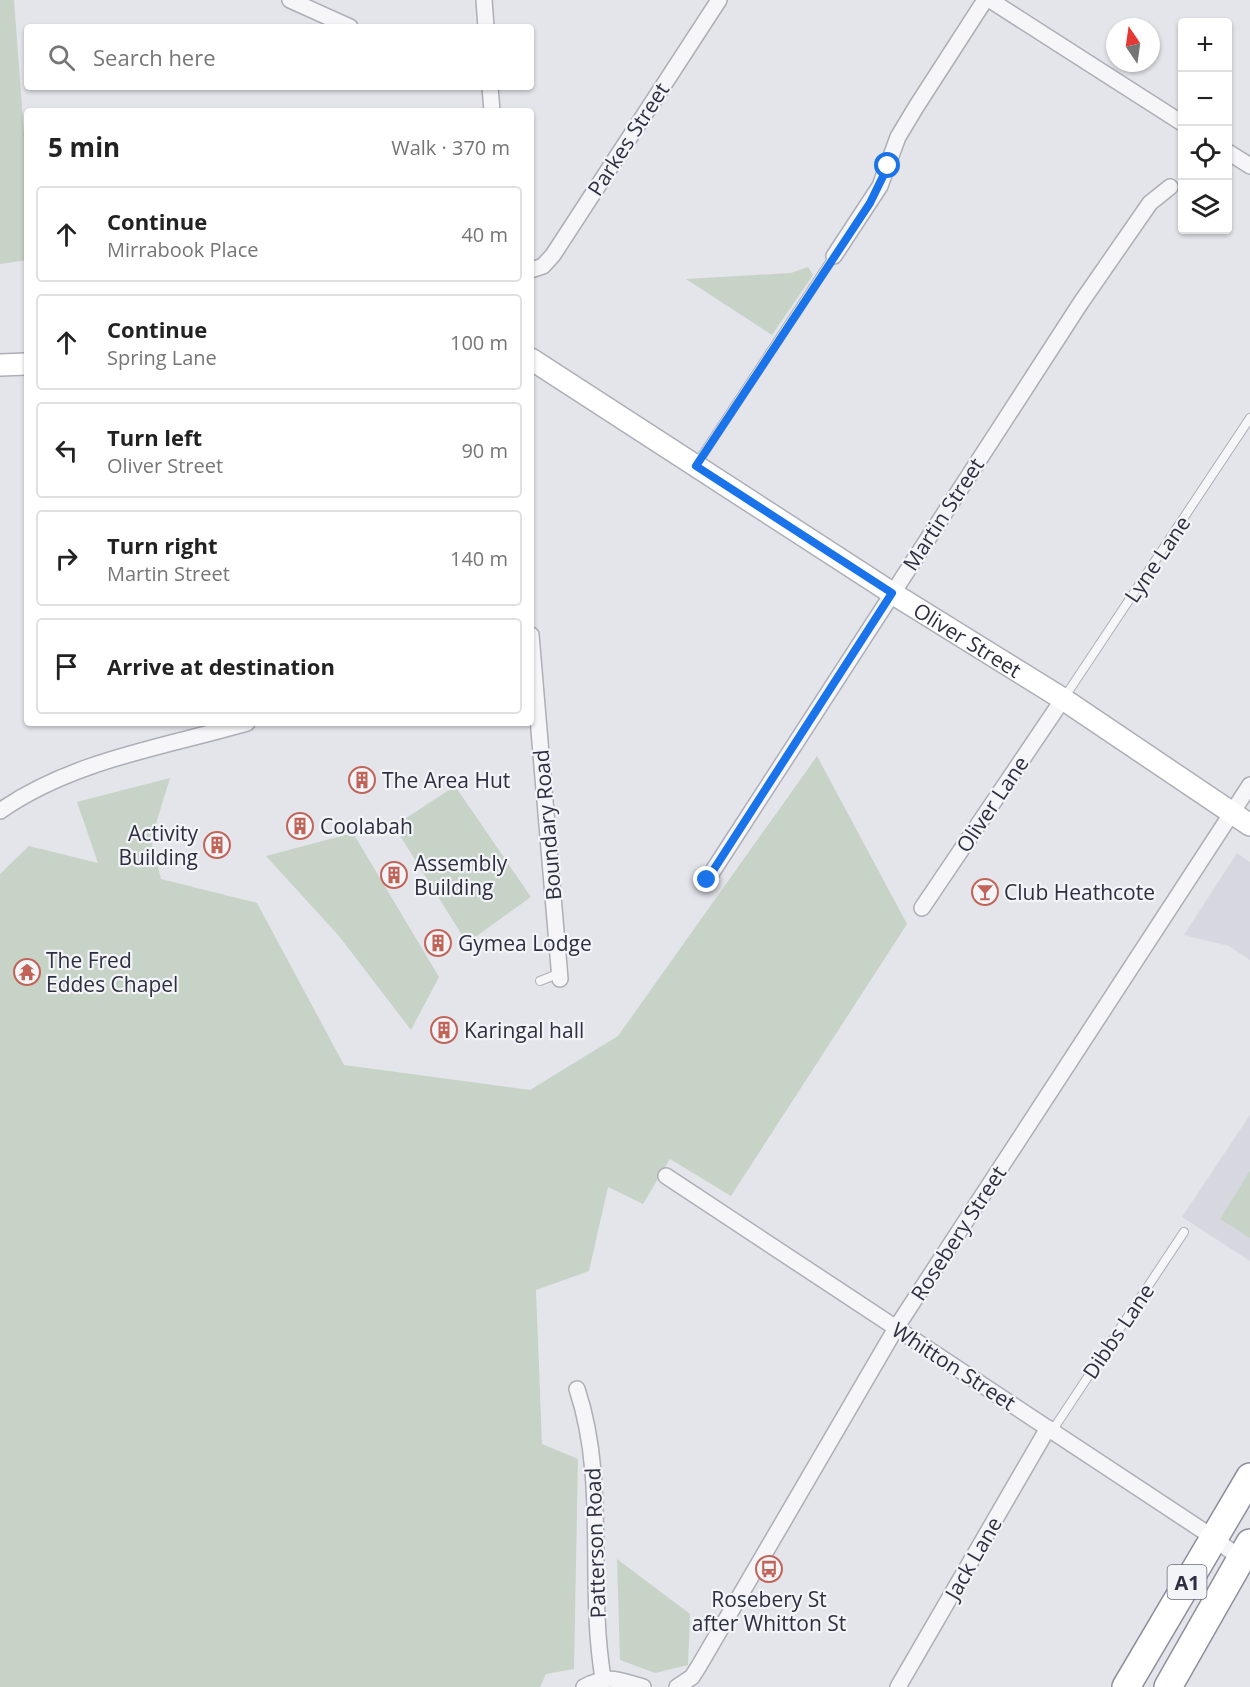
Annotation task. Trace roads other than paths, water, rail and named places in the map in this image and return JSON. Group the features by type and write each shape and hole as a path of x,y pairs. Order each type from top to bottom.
{"highway":[{"name":"A1","path":"1126,1687 1250,1477"},
{"name":"A1","path":"1168,1687 1246,1551"}],"street":[{"path":"290,0 343,24"},
{"path":"484,0 486,24"},
{"name":"Parkes Street","path":"534,269 543,266 553,255 719,0"},
{"path":"834,256 880,186 898,137 985,0"},
{"path":"990,0 1178,120"},
{"path":"490,90 492,108"},
{"path":"1232,155 1250,166"},
{"name":"Martin Street","path":"707,880 892,593 1143,212 1150,203 1170,187"},
{"name":"Oliver Street","path":"534,361 892,593 1063,699 1250,825"},
{"path":"0,365 24,364"},
{"name":"Boundary Road","path":"534,677 560,976"},
{"name":"Oliver Lane","path":"922,908 1063,699"},
{"path":"0,811 20,797 104,759 172,744 236,726"},
{"name":"Rosebery Street","path":"677,1687 692,1677 699,1666 896,1328 1230,812 1250,785"},
{"name":"Whitton Street","path":"666,1176 1214,1538 1246,1551"},
{"name":"Patterson Road","path":"577,1389 586,1414 593,1459 598,1645 603,1678"},
{"name":"Jack Lane","path":"898,1687 1050,1429"},
{"path":"584,1687 603,1678 619,1679 644,1687"}],"lane":[{"path":"696,466 834,256"},
{"name":"Lyne Lane","path":"1063,699 1250,418"},
{"path":"540,981 560,976"},
{"name":"Dibbs Lane","path":"1050,1429 1184,1232"}],"place":[{"name":"The Area Hut","path":"362,780"},
{"name":"Coolabah","path":"300,826"},
{"name":"Activity Building","path":"217,845"},
{"name":"Assembly Building","path":"394,875"},
{"name":"Club Heathcote","path":"985,892"},
{"name":"Gymea Lodge","path":"438,943"},
{"name":"The Fred Eddes Chapel","path":"27,972"},
{"name":"Karingal hall","path":"444,1030"},
{"name":"Rosebery St after Whitton St","path":"769,1569"}]}
